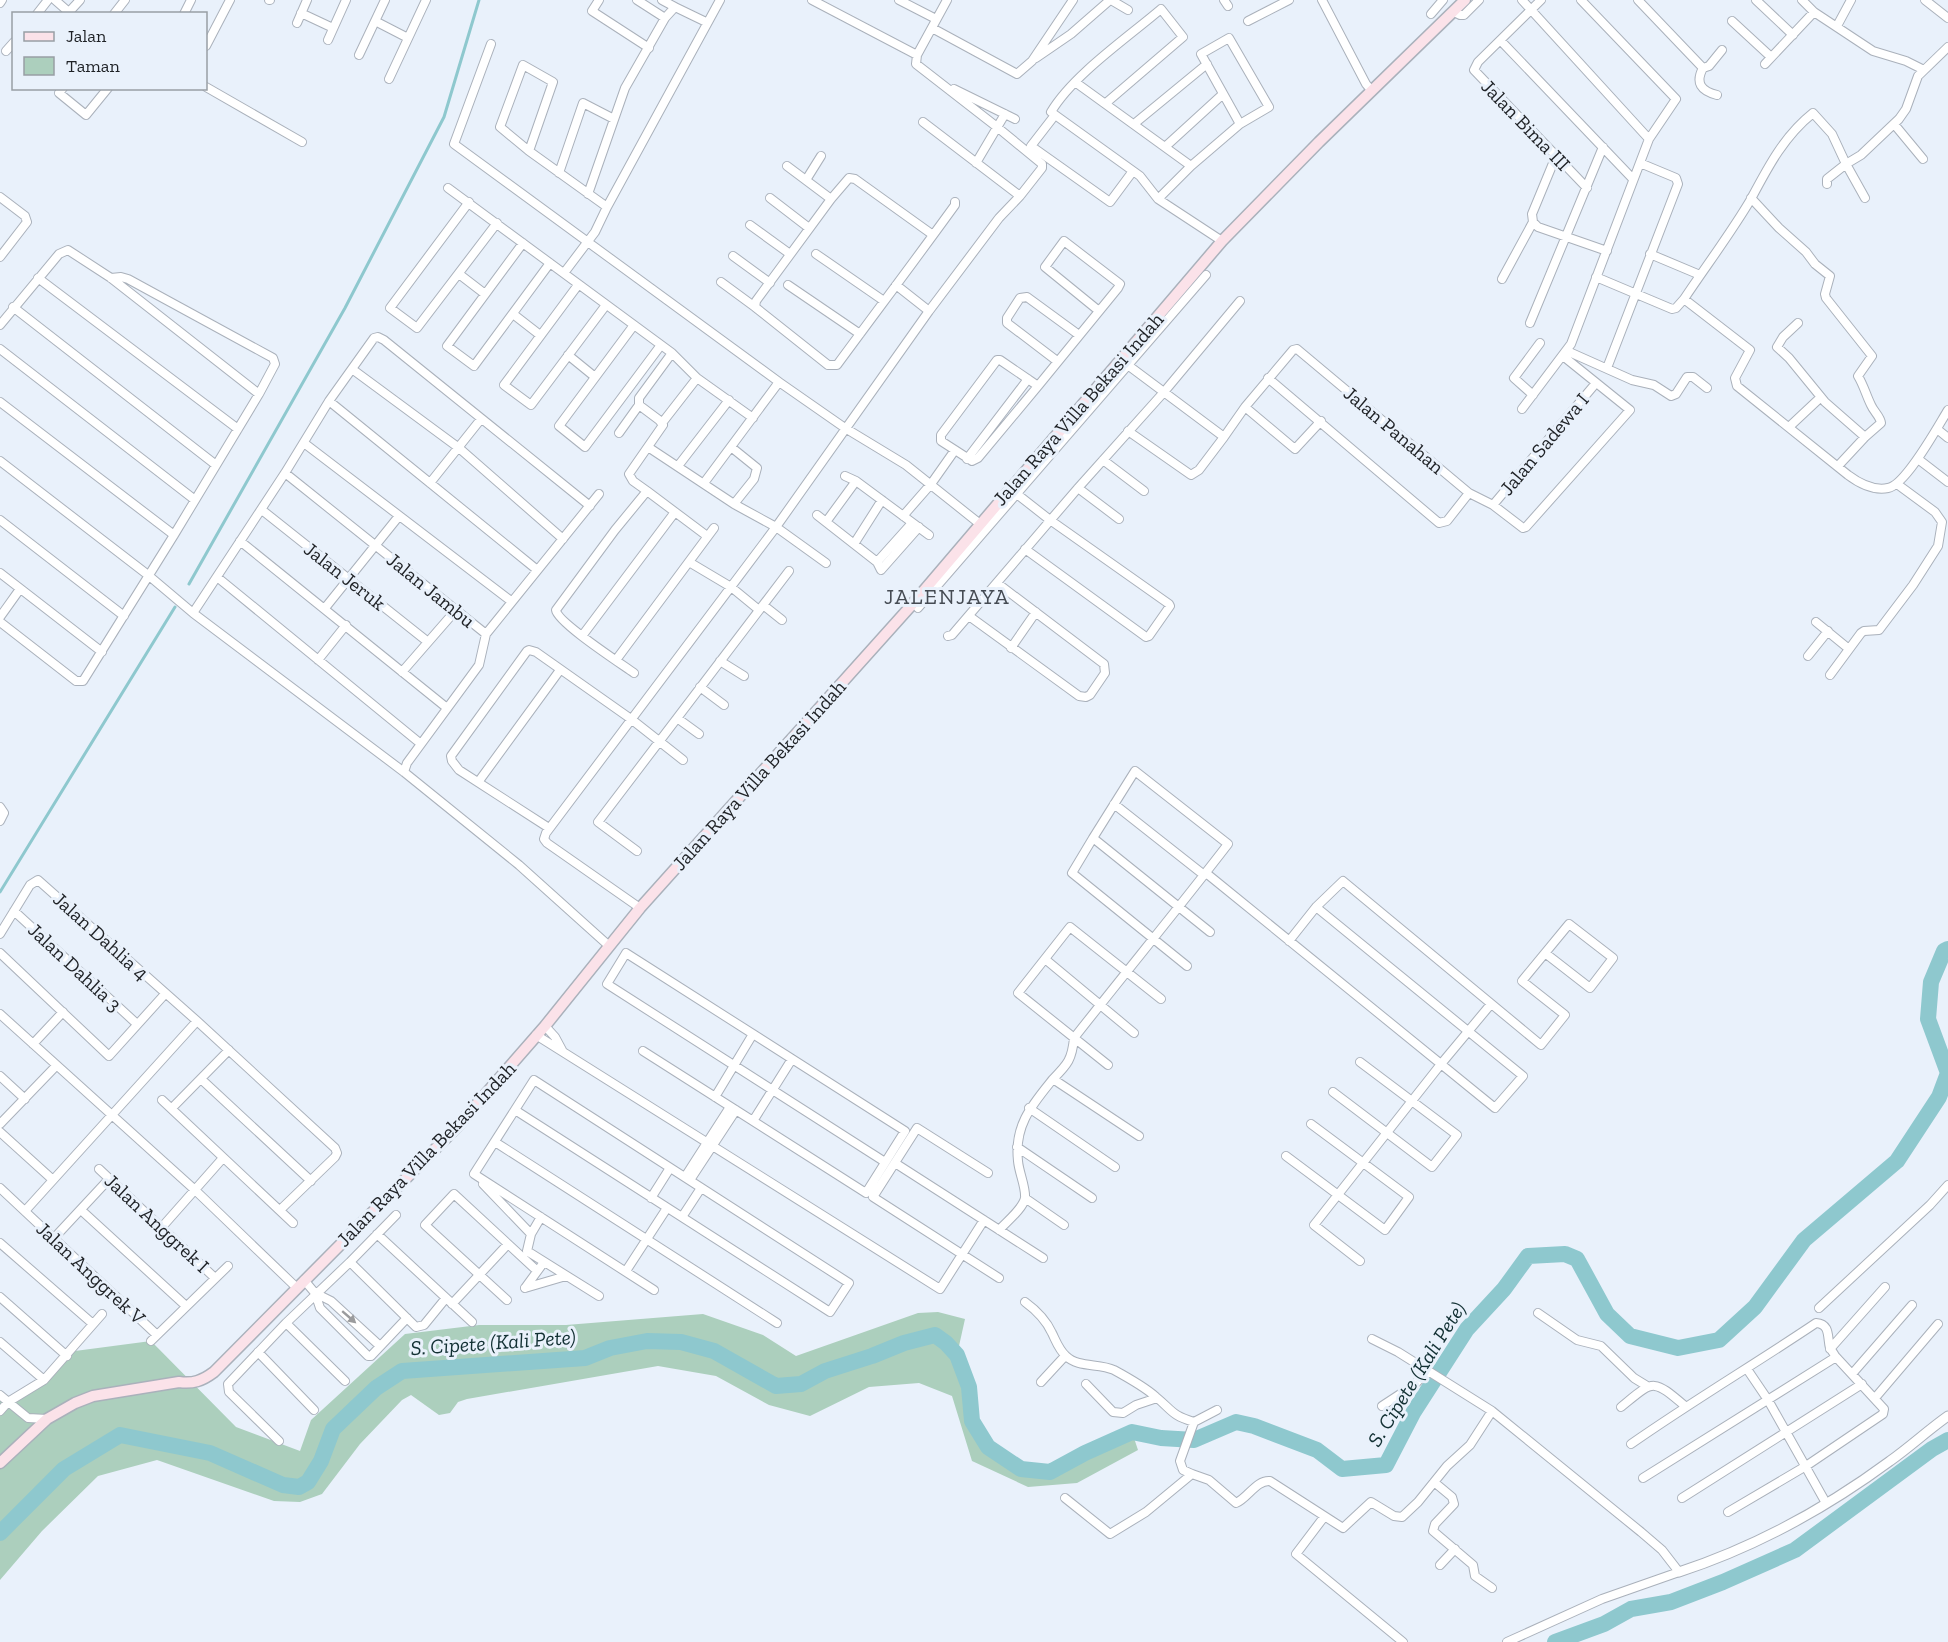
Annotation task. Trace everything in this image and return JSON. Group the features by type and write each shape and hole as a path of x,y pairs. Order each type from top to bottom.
{"main road":[{"name":"Jalan Raya Villa Bekasi Indah","path":"0,1462 47,1419 93,1396 178,1382 191,1384 214,1372 456,1128 544,1026 640,908 909,608 980,524 1013,491 1124,362 1222,241 1283,177 1465,0"}],"street":[{"path":"39,12 48,0"},
{"path":"55,0 69,12"},
{"path":"71,12 80,0"},
{"path":"116,12 125,0"},
{"path":"207,44 230,0"},
{"path":"297,22 308,0"},
{"path":"328,39 346,0"},
{"path":"359,55 385,0"},
{"path":"389,79 426,0"},
{"path":"599,0 592,11 649,48"},
{"path":"637,0 665,18"},
{"path":"662,0 706,22"},
{"path":"564,273 595,232 706,22 720,0"},
{"path":"812,0 917,55"},
{"path":"899,0 936,20"},
{"path":"640,908 545,841 549,828 776,527 929,311 999,218 1040,171 1041,164 915,62 947,0"},
{"path":"1032,61 1073,0"},
{"path":"932,28 1014,73 1020,73 1032,61 1071,34 1110,0 1128,10"},
{"path":"1248,21 1289,0"},
{"path":"1322,0 1365,84 1372,91"},
{"path":"1431,14 1442,2 1451,15 1464,15 1479,0"},
{"path":"1522,0 1649,138"},
{"name":"Jalan Bima III","path":"1541,0 1478,62 1474,70 1587,188"},
{"path":"1522,409 1565,354 1607,251 1649,138 1676,98 1581,0"},
{"path":"1638,0 1703,68"},
{"path":"1756,0 1793,35"},
{"path":"1802,0 1814,12 1873,51 1906,61 1924,70"},
{"path":"1837,26 1851,0"},
{"path":"1929,1 1948,18"},
{"path":"588,194 625,88 665,18 675,7"},
{"path":"1106,103 1183,37 1161,9 1075,82 1051,112 1140,176 1158,199 1222,241"},
{"path":"1765,64 1814,12"},
{"path":"302,13 333,28"},
{"path":"375,21 408,38"},
{"path":"1732,21 1771,57"},
{"path":"1158,199 1191,166 1240,124 1269,107 1229,38 1201,54 1240,124"},
{"path":"1501,41 1634,179"},
{"path":"491,44 454,144 779,382 845,428 906,465 980,524"},
{"path":"1827,183 1827,179 1862,155 1894,124 1906,109 1915,82 1948,47"},
{"path":"1717,95 1705,89 1699,82 1699,76 1703,68 1709,66 1722,50"},
{"path":"1134,124 1207,64"},
{"path":"529,151 553,82 523,65 500,127 529,151 607,207"},
{"path":"939,81 1015,118"},
{"path":"1075,82 1191,166"},
{"path":"207,88 302,142"},
{"path":"62,90 60,93 86,115 106,90"},
{"path":"1165,147 1223,94"},
{"path":"559,172 583,103 614,119"},
{"path":"1596,277 1672,309 1676,308 1751,198 1769,164 1789,136 1813,113 1832,134 1865,198"},
{"path":"976,163 1005,114"},
{"path":"1055,115 1031,146 1110,202 1132,171"},
{"path":"923,122 1020,196"},
{"path":"1894,124 1923,159"},
{"path":"1530,323 1603,147"},
{"path":"806,180 821,156"},
{"path":"1502,279 1533,222 1532,214 1556,156"},
{"path":"1607,369 1678,182 1676,178 1640,163"},
{"path":"787,166 831,199"},
{"path":"755,307 756,301 846,180 852,178 933,235"},
{"path":"448,188 672,353 697,378 753,418"},
{"path":"0,197 27,219 25,225 2,252"},
{"path":"770,198 809,228"},
{"path":"1751,198 1806,252 1815,264 1830,276 1826,298 1872,356 1858,376 1865,387 1871,406 1882,421 1838,466"},
{"path":"469,202 390,308 417,328 497,223"},
{"path":"721,282 828,365 837,365 955,202"},
{"path":"1533,222 1538,227 1607,251"},
{"path":"750,225 790,255"},
{"path":"1038,386 997,360 941,435 941,441 967,459 972,461 978,458 1038,386 1099,310 1119,288 1119,282 1064,241 1045,267 1099,310"},
{"path":"524,243 447,346 474,366 550,263"},
{"path":"0,325 59,254 68,250 111,278 259,394"},
{"path":"816,254 884,301"},
{"path":"1650,254 1700,275"},
{"path":"733,256 770,283"},
{"path":"459,274 485,294"},
{"path":"1206,275 1124,362 1224,437"},
{"path":"38,278 238,429"},
{"path":"0,622 78,682 83,681 174,535 275,364 273,358 128,279 111,278"},
{"path":"578,285 504,385 531,405 606,305"},
{"path":"788,285 860,334"},
{"path":"896,285 929,311"},
{"path":"1057,361 1007,323 1007,318 1020,298 1027,297 1079,335"},
{"path":"1684,299 1749,349 1735,378 1735,383 1856,481 1867,486 1890,489 1897,484 1918,459 1948,410"},
{"path":"948,636 952,635 969,616 1240,301"},
{"path":"13,307 216,465"},
{"path":"513,314 540,335"},
{"path":"1798,323 1783,337 1777,347 1790,358 1821,397 1865,437"},
{"path":"634,326 559,426 585,447 661,345"},
{"path":"193,613 262,510 329,401 374,338 380,337 590,506"},
{"path":"1533,395 1514,378 1540,343"},
{"path":"0,349 195,500"},
{"name":"Jalan Panahan","path":"1268,378 1293,350 1299,350 1468,493 1493,505 1522,527 1526,527 1630,410 1596,383"},
{"path":"619,433 639,405 639,398 672,353"},
{"path":"1565,354 1632,380 1654,385 1671,396 1674,396 1687,377 1692,377 1707,388"},
{"path":"1565,354 1596,383"},
{"path":"568,355 595,376"},
{"path":"352,369 459,448 563,539"},
{"path":"697,378 662,423 662,428 629,474 633,481 707,536"},
{"path":"1128,431 1191,475 1199,470 1268,378 1439,523 1447,521 1468,493"},
{"path":"967,459 1028,379"},
{"path":"705,483 779,382"},
{"name":"Jalan Sadewa I","path":"1493,505 1596,383"},
{"path":"1789,427 1821,397"},
{"path":"678,466 729,400"},
{"path":"329,401 536,569"},
{"path":"0,402 174,535"},
{"path":"639,405 662,423"},
{"path":"1245,407 1295,449 1321,421"},
{"path":"429,483 481,419"},
{"path":"1937,429 1948,438"},
{"path":"304,443 512,601"},
{"path":"648,447 734,504 776,527 826,563"},
{"path":"731,447 757,468 754,479 734,504"},
{"path":"903,516 931,484 955,450"},
{"path":"1918,459 1948,482"},
{"path":"1103,460 1144,492"},
{"path":"0,461 185,604 193,613 404,772 519,865 608,945"},
{"name":"Jalan Jambu","path":"285,473 486,634"},
{"path":"845,476 856,481 928,535"},
{"path":"826,522 856,481"},
{"path":"1830,675 1864,631 1879,630 1913,585 1938,546 1942,522 1935,512 1897,484"},
{"path":"1078,488 1119,519"},
{"path":"918,608 1013,491 1050,520 1170,604 1147,638 1025,549"},
{"path":"634,673 582,636 557,615 556,610 615,530 647,492"},
{"path":"404,772 407,763 479,664 486,634 598,494"},
{"path":"854,543 882,500"},
{"name":"Jalan Jeruk","path":"262,510 428,642"},
{"path":"582,636 675,512"},
{"path":"817,515 877,562 916,525"},
{"path":"325,608 399,516"},
{"path":"0,520 124,616"},
{"path":"616,660 714,528"},
{"path":"240,540 447,708"},
{"path":"689,562 782,620"},
{"path":"637,850 598,822 789,571"},
{"path":"0,573 102,652"},
{"path":"217,577 421,744"},
{"path":"969,616 1079,696 1090,695 1106,673 1106,667 998,582"},
{"path":"0,616 20,589"},
{"path":"402,672 456,610"},
{"path":"1011,648 1036,612"},
{"path":"1816,622 1849,649"},
{"path":"318,660 346,625"},
{"path":"1808,656 1828,632"},
{"path":"549,828 455,766 451,756 525,652 529,650 536,652 631,719 683,760"},
{"path":"720,661 744,676"},
{"path":"479,781 560,669"},
{"path":"700,687 724,705"},
{"path":"677,718 699,734"},
{"path":"999,1230 1020,1208 1025,1198 1017,1147 1029,1108 1066,1066 1072,1056 1074,1038 1154,939 1228,844 1135,771 1072,873 1154,939 1187,966"},
{"path":"1114,804 1205,874 1495,1108 1523,1076 1316,907"},
{"path":"0,807 4,813 0,821"},
{"path":"1093,838 1210,932"},
{"name":"Jalan Dahlia 4","path":"14,911 30,885 35,880 40,882 229,1050 337,1150 335,1157 311,1181"},
{"path":"1288,941 1316,907 1343,881 1541,1045 1565,1015 1522,981 1545,953 1569,924 1613,958 1590,988 1545,953"},
{"path":"0,934 14,911"},
{"name":"Jalan Dahlia 3","path":"14,911 137,1024"},
{"path":"1108,1065 1017,993 1044,959 1070,927 1161,999"},
{"path":"0,953 109,1056 165,994"},
{"path":"643,1051 866,1193 905,1131 626,953 606,984 885,1162"},
{"path":"1044,959 1134,1033"},
{"path":"1360,1261 1314,1226 1491,1004"},
{"path":"33,1044 63,1012"},
{"path":"0,1014 300,1284 331,1302 380,1346"},
{"path":"25,1211 197,1021"},
{"path":"544,1026 555,1037 562,1050"},
{"path":"715,1097 753,1034"},
{"path":"536,1035 940,1289 984,1220"},
{"path":"172,1108 229,1050"},
{"path":"753,1121 792,1059"},
{"path":"1333,1092 1432,1167 1457,1135 1360,1062"},
{"path":"0,1124 56,1066"},
{"path":"0,1076 25,1099"},
{"path":"201,1079 311,1181 280,1210"},
{"path":"1053,1079 1139,1136"},
{"path":"474,1174 534,1080 849,1282 830,1312 515,1110"},
{"path":"162,1100 293,1223"},
{"path":"688,1179 733,1108"},
{"path":"1029,1108 1115,1167"},
{"path":"1286,1156 1385,1230 1409,1197 1311,1124"},
{"path":"988,1173 918,1128 873,1197 999,1278"},
{"path":"0,1132 53,1180"},
{"path":"495,1142 777,1323"},
{"path":"1017,1147 1092,1198"},
{"path":"162,1227 223,1158"},
{"path":"895,1163 1043,1258"},
{"path":"651,1198 670,1168"},
{"name":"Jalan Anggrek I","path":"99,1169 216,1278"},
{"path":"474,1174 654,1290"},
{"path":"474,1174 531,1234"},
{"path":"55,1237 109,1179"},
{"path":"1819,1308 1948,1185"},
{"name":"Jalan Anggrek V","path":"0,1188 55,1237 157,1335"},
{"path":"682,1217 701,1188"},
{"path":"507,1300 425,1225 454,1194 534,1268"},
{"path":"1025,1198 1064,1225"},
{"path":"626,1271 667,1208"},
{"path":"81,1210 186,1306"},
{"path":"279,1441 227,1388 229,1381 396,1215"},
{"path":"541,1217 531,1234 527,1251 599,1296"},
{"path":"377,1234 472,1322"},
{"path":"0,1243 93,1324"},
{"path":"351,1262 416,1327 421,1327 480,1275 508,1244"},
{"path":"544,1262 525,1288 566,1276"},
{"path":"151,1341 228,1266"},
{"path":"1830,1349 1885,1287"},
{"path":"315,1293 320,1308 371,1356 407,1318"},
{"path":"0,1297 67,1356"},
{"path":"1025,1302 1046,1323 1065,1356 1078,1363 1109,1368 1157,1398 1171,1412 1192,1426"},
{"path":"1852,1374 1912,1305"},
{"path":"1538,1313 1577,1340 1601,1346 1634,1378 1647,1386"},
{"path":"5,1407 44,1380 102,1314"},
{"path":"286,1323 345,1381"},
{"path":"1631,1444 1685,1406 1748,1369 1816,1323 1822,1323 1826,1328 1830,1349 1884,1408 1883,1414 1806,1466 1728,1512"},
{"path":"1875,1398 1938,1324"},
{"path":"1372,1339 1398,1352 1492,1411 1662,1550 1679,1572"},
{"path":"0,1342 44,1380"},
{"path":"258,1352 314,1410"},
{"path":"1041,1382 1065,1356"},
{"path":"1643,1478 1836,1357"},
{"path":"1748,1369 1826,1503"},
{"path":"1382,1406 1429,1373"},
{"path":"1086,1384 1113,1412 1119,1413 1157,1398"},
{"path":"1621,1407 1647,1386 1655,1384 1664,1388 1685,1406"},
{"path":"1682,1498 1862,1384"},
{"path":"0,1395 5,1407 28,1418 47,1419"},
{"path":"1217,1410 1192,1426 1180,1455 1180,1466 1183,1470 1209,1480 1236,1503 1240,1502 1258,1484 1270,1481 1343,1528 1371,1502 1394,1515 1405,1516 1447,1466 1470,1446 1492,1411"},
{"path":"1507,1642 1602,1599 1752,1545 1803,1518 1892,1460 1948,1416"},
{"path":"1065,1498 1108,1533 1113,1534 1146,1512 1192,1474"},
{"path":"1434,1482 1452,1497 1454,1504 1435,1524 1433,1531 1473,1565 1475,1576 1492,1588"},
{"path":"1324,1517 1296,1554 1403,1642"},
{"path":"1440,1565 1455,1550"}],"green space":[{"path":"938,1312 965,1319 957,1355 969,1387 972,1421 988,1447 1021,1469 1050,1472 1132,1432 1138,1450 1077,1483 1028,1487 972,1461 952,1396 919,1383 869,1387 810,1416 769,1405 716,1376 658,1366 467,1399 458,1402 450,1413 439,1415 411,1395 402,1400 360,1444 322,1494 300,1502 274,1501 157,1460 98,1476 42,1531 0,1580 0,1395 8,1402 52,1377 75,1351 151,1341 236,1427 300,1451 311,1420 405,1334 479,1325 566,1325 703,1314 763,1335 796,1356 918,1313"}],"waterway":[{"path":"189,584 345,308 444,117 479,0"},
{"path":"0,892 175,607"},
{"name":"S. Cipete (Kali Pete)","path":"0,1533 64,1469 120,1435 210,1453 283,1485 299,1487 308,1482 321,1461 333,1429 376,1388 402,1371 585,1358 610,1348 647,1341 681,1342 714,1351 776,1386 801,1384 825,1371 904,1343 935,1335 957,1355 969,1387 972,1421 988,1447 1021,1469 1050,1472 1132,1432 1161,1438 1194,1440 1236,1422 1254,1426 1317,1450 1342,1469 1386,1465 1413,1413 1467,1329 1504,1289 1528,1256 1565,1254 1577,1259 1607,1314 1630,1336 1678,1348 1719,1340 1755,1307 1804,1240 1897,1161 1939,1097 1948,1073 1928,1019 1931,982 1944,951 1948,949"},
{"path":"1555,1642 1604,1624 1631,1609 1671,1602 1795,1550 1932,1449 1948,1440"}],"district":[{"name":"JALENJAYA","path":"947,596"}]}
